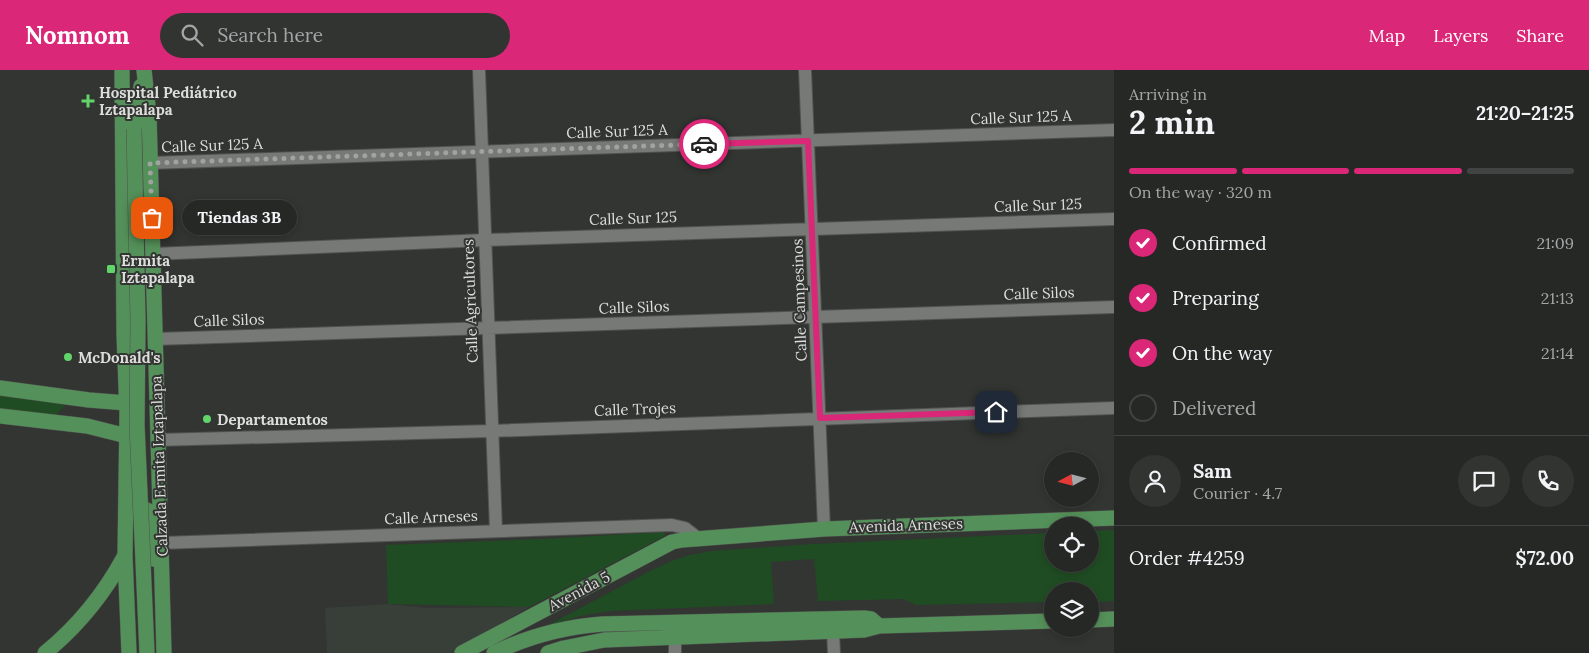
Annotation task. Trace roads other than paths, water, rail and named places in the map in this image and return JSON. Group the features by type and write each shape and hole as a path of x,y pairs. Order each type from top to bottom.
{"main road":[{"name":"Calzada Ermita Iztapalapa","path":"122,70 124,334 127,403 125,556 129,653"},
{"name":"Calzada Ermita Iztapalapa","path":"143,70 134,129 138,321 137,425 147,653"},
{"name":"Calzada Ermita Iztapalapa","path":"143,70 149,115 164,653"},
{"path":"0,388 127,403"},
{"path":"87,426 91,414 89,400"},
{"path":"0,416 87,426 126,436"},
{"name":"Calzada Ermita Iztapalapa","path":"126,436 139,450 141,455 154,570 158,653"},
{"name":"Avenida Arneses","path":"699,539 730,535 824,529 1114,518"},
{"name":"Avenida 5","path":"462,653 672,542 699,539"},
{"path":"45,653 88,611 115,575 125,556"},
{"path":"494,653 549,632 587,625 867,618 876,622 879,626"},
{"path":"1099,620 1114,619"},
{"path":"548,653 604,640 864,630 879,626 1044,621"}],"street":[{"name":"Calle Agricultores","path":"479,70 496,531"},
{"name":"Calle Campesinos","path":"805,70 824,529"},
{"name":"Calle Sur 125 A","path":"150,163 1114,130"},
{"name":"Calle Sur 125","path":"153,254 485,240 1114,219"},
{"name":"Calle Silos","path":"155,339 1114,307"},
{"name":"Calle Trojes","path":"157,440 491,431 1114,408"},
{"name":"Calle Arneses","path":"161,543 672,525 685,528 699,539"},
{"path":"833,631 834,653"},
{"path":"675,638 675,653"}],"place":[{"name":"Hospital Pediátrico Iztapalapa","path":"88,101"},
{"name":"Tiendas 3B","path":"152,218"},
{"name":"Ermita Iztapalapa","path":"111,269"},
{"name":"McDonald's","path":"68,357"},
{"name":"Departamentos","path":"207,419"}]}
